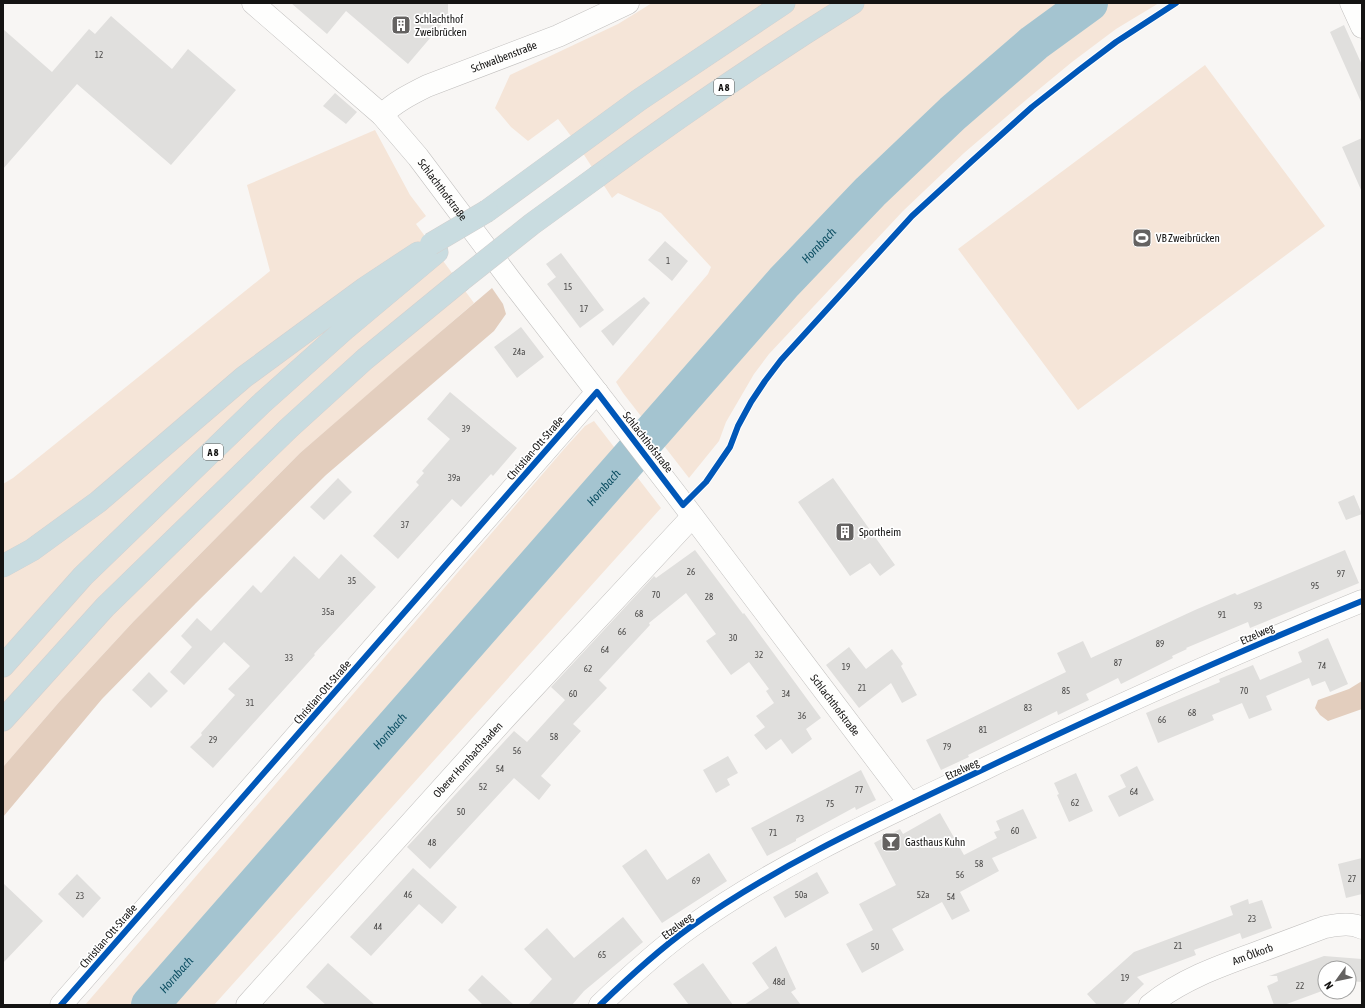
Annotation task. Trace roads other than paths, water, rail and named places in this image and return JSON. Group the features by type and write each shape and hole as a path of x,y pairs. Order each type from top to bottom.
{"highway":[{"path":"3,566 32,550 98,502 244,377 365,288 434,248 639,100 784,3"},
{"name":"A 8","path":"3,720 106,607 289,428 365,359 532,224 654,134 806,32 853,3"},
{"name":"A 8","path":"3,666 83,576 256,410 434,248"}],"street":[{"name":"Schlachthofstraße","path":"252,3 382,115 418,157 910,804"},
{"name":"Schwalbenstraße","path":"382,115 390,106 427,86 558,36 628,3"},
{"path":"1351,3 1362,28"},
{"name":"Christian-Ott-Straße","path":"61,1005 603,400"},
{"name":"Oberer Hornbachstaden","path":"247,1005 507,716 692,517"},
{"name":"Etzelweg","path":"600,1005 645,963 688,928 735,898 810,854 910,804 1061,732 1301,626 1362,601"},
{"name":"Am Ölkorb","path":"1150,1005 1162,995 1189,979 1219,966 1318,930 1342,924 1362,928"}],"waterway":[{"name":"Hornbach","path":"150,1005 784,282 870,192 953,113 1034,43 1089,3"}],"place":[{"name":"Schlachthof Zweibrücken","path":"401,25"},
{"name":"VB Zweibrücken","path":"1142,238"},
{"name":"Sportheim","path":"845,532"},
{"name":"Gasthaus Kuhn","path":"891,842"}]}
